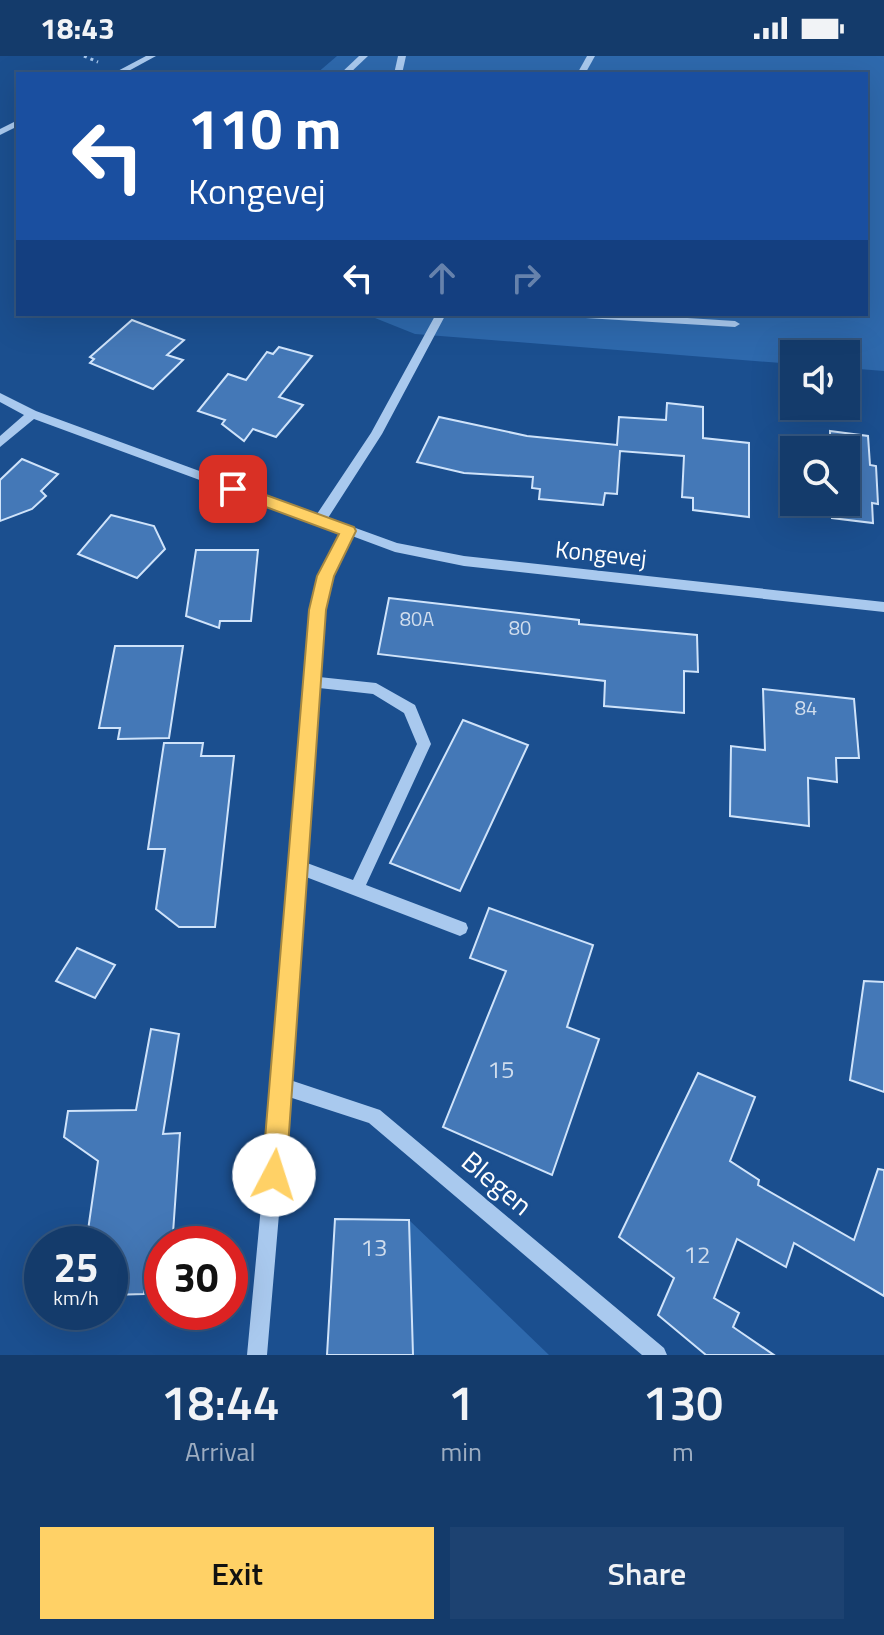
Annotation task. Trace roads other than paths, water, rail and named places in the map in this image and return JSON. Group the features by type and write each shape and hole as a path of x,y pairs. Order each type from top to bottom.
{"street":[{"path":"120,72 152,56"},
{"path":"346,72 364,56"},
{"path":"319,521 376,434 440,316"},
{"path":"602,316 735,324"},
{"name":"Kongevej","path":"0,397 32,414 395,547 464,561 884,607"},
{"path":"0,443 32,414"},
{"path":"257,1355 282,1086 317,610 326,576 348,531"},
{"path":"313,682 376,689 410,709 424,744 357,888"},
{"path":"299,867 460,928"},
{"name":"Blegen","path":"282,1086 374,1116 657,1355"}]}
